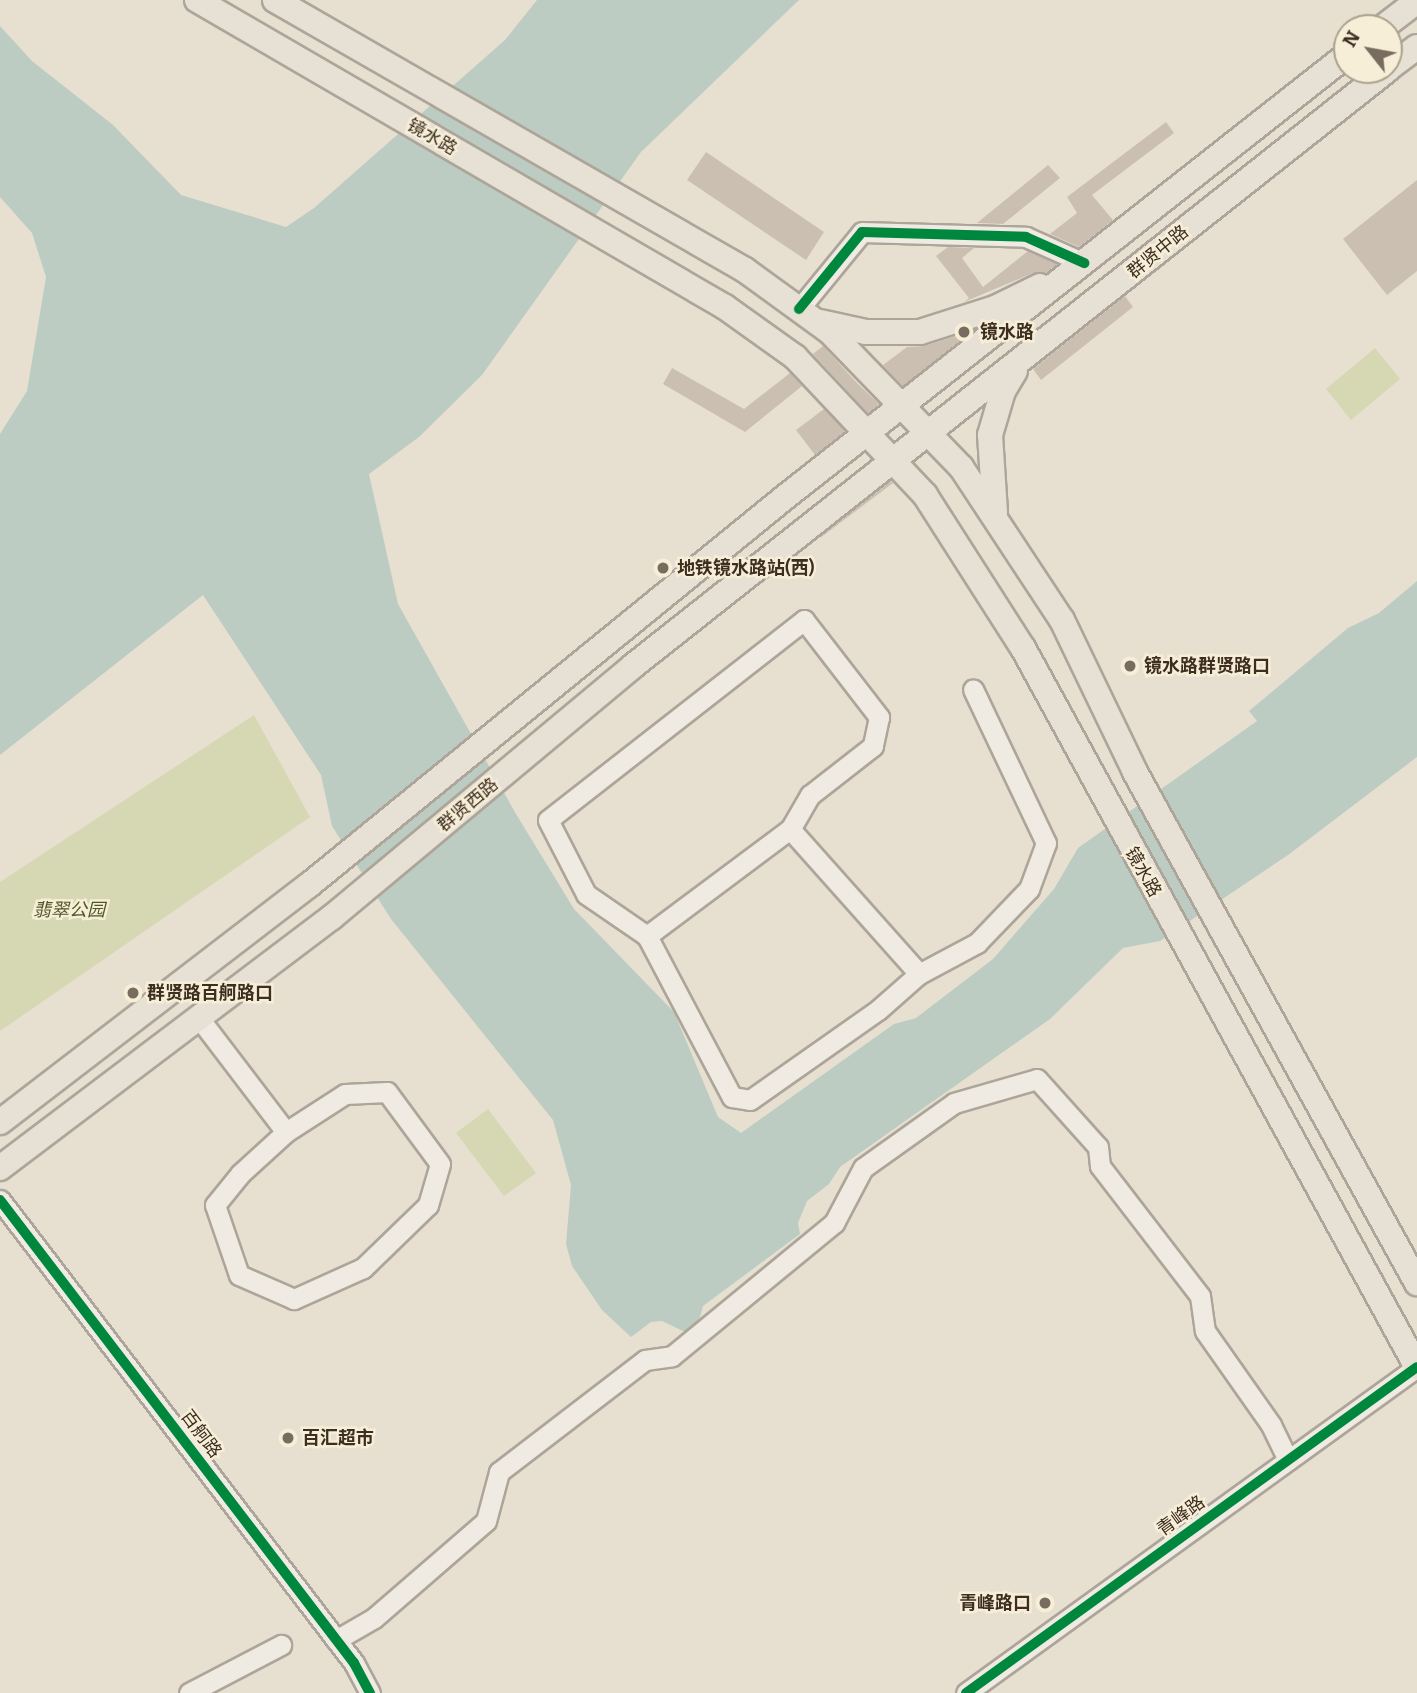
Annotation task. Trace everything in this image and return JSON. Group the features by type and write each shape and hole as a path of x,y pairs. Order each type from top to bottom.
{"main road":[{"name":"镜水路","path":"197,0 725,307 795,357 925,495 1023,648 1104,801 1417,1367"},
{"path":"275,0 746,270 806,315 904,407 961,467 1062,620 1135,772 1417,1283"},
{"path":"1400,14 1417,1"},
{"name":"群贤中路","path":"1403,58 1417,47"},
{"name":"群贤中路","path":"904,407 1333,66"},
{"name":"群贤中路","path":"929,434 1369,84"},
{"path":"806,315 866,332 920,332 995,308 1084,263"},
{"path":"996,519 990,435 1003,391 1020,362"},
{"name":"群贤西路","path":"0,1122 309,885 535,704 784,498 904,407"},
{"name":"群贤西路","path":"0,1168 332,917 747,575 895,463 929,434"}],"street":[{"path":"806,315 862,232 1026,237 1084,263"},
{"path":"647,936 790,829 810,795 873,746 878,718 804,620 548,820 586,894 647,936 732,1097 750,1100 878,1010 919,974 977,943 1029,888 1046,843 973,689"},
{"path":"790,829 919,974"},
{"path":"198,1018 286,1132"},
{"path":"337,1640 374,1618 486,1521 499,1472 645,1360 672,1356 834,1223 863,1168 954,1103 1037,1079 1098,1147 1100,1166 1200,1296 1205,1331 1270,1425 1288,1460"},
{"path":"387,1092 440,1164 428,1205 363,1268 294,1299 239,1275 215,1205 240,1174 286,1132 345,1094 387,1092"},
{"name":"百舸路","path":"0,1200 337,1640 370,1693"},
{"name":"青峰路","path":"966,1693 1417,1367"},
{"path":"189,1693 281,1645"}],"green space":[{"path":"1375,348 1400,379 1351,420 1326,389"},
{"name":"翡翠公园","path":"254,715 310,817 0,1031 0,882"},
{"path":"488,1109 536,1173 504,1196 456,1133"}],"shaded area":[{"path":"537,0 799,0 641,152 482,375 419,437 369,474 398,604 516,814 574,909 674,1012 718,1117 741,1133 894,1024 916,1018 993,959 1054,889 1078,848 1257,721 1249,711 1348,628 1379,613 1417,581 1417,757 1288,855 1160,941 1123,948 1050,1019 840,1167 829,1184 807,1201 798,1223 800,1234 703,1306 699,1321 685,1332 662,1321 651,1322 631,1337 602,1310 572,1266 566,1244 571,1185 553,1120 391,919 332,826 321,775 203,595 0,755 0,434 27,391 46,277 32,233 0,197 0,26 32,61 113,125 181,195 286,227 314,208 505,40"}],"building":[{"path":"1166,122 1174,133 1092,195 1113,220 1079,247 1050,234 1077,213 1067,197"},
{"path":"706,152 824,232 806,260 687,180"},
{"path":"1048,165 1060,178 1003,224 977,223"},
{"path":"1417,180 1417,271 1387,295 1343,239"},
{"path":"948,247 974,248 962,258 983,287 1028,251 1057,264 1046,273 1033,273 964,302 969,298 936,256"},
{"path":"1125,296 1133,307 1041,380 1033,369"},
{"path":"972,331 903,386 883,365 907,347 925,346"},
{"path":"823,346 879,404 868,413 813,354"},
{"path":"672,368 744,409 790,373 802,386 745,432 663,384"},
{"path":"824,409 845,431 815,455 796,430"},
{"path":"891,481 893,483 820,538 820,537"}],"cycle path":[{"path":"799,309 862,232 1026,237 1084,263"},
{"path":"0,1200 354,1663 370,1693"},
{"path":"966,1693 1417,1367"}],"place":[{"name":"镜水路","path":"964,332"},
{"name":"地铁镜水路站(西)","path":"663,568"},
{"name":"镜水路群贤路口","path":"1130,666"},
{"name":"群贤路百舸路口","path":"133,993"},
{"name":"百汇超市","path":"288,1438"},
{"name":"青峰路口","path":"1045,1603"}]}
